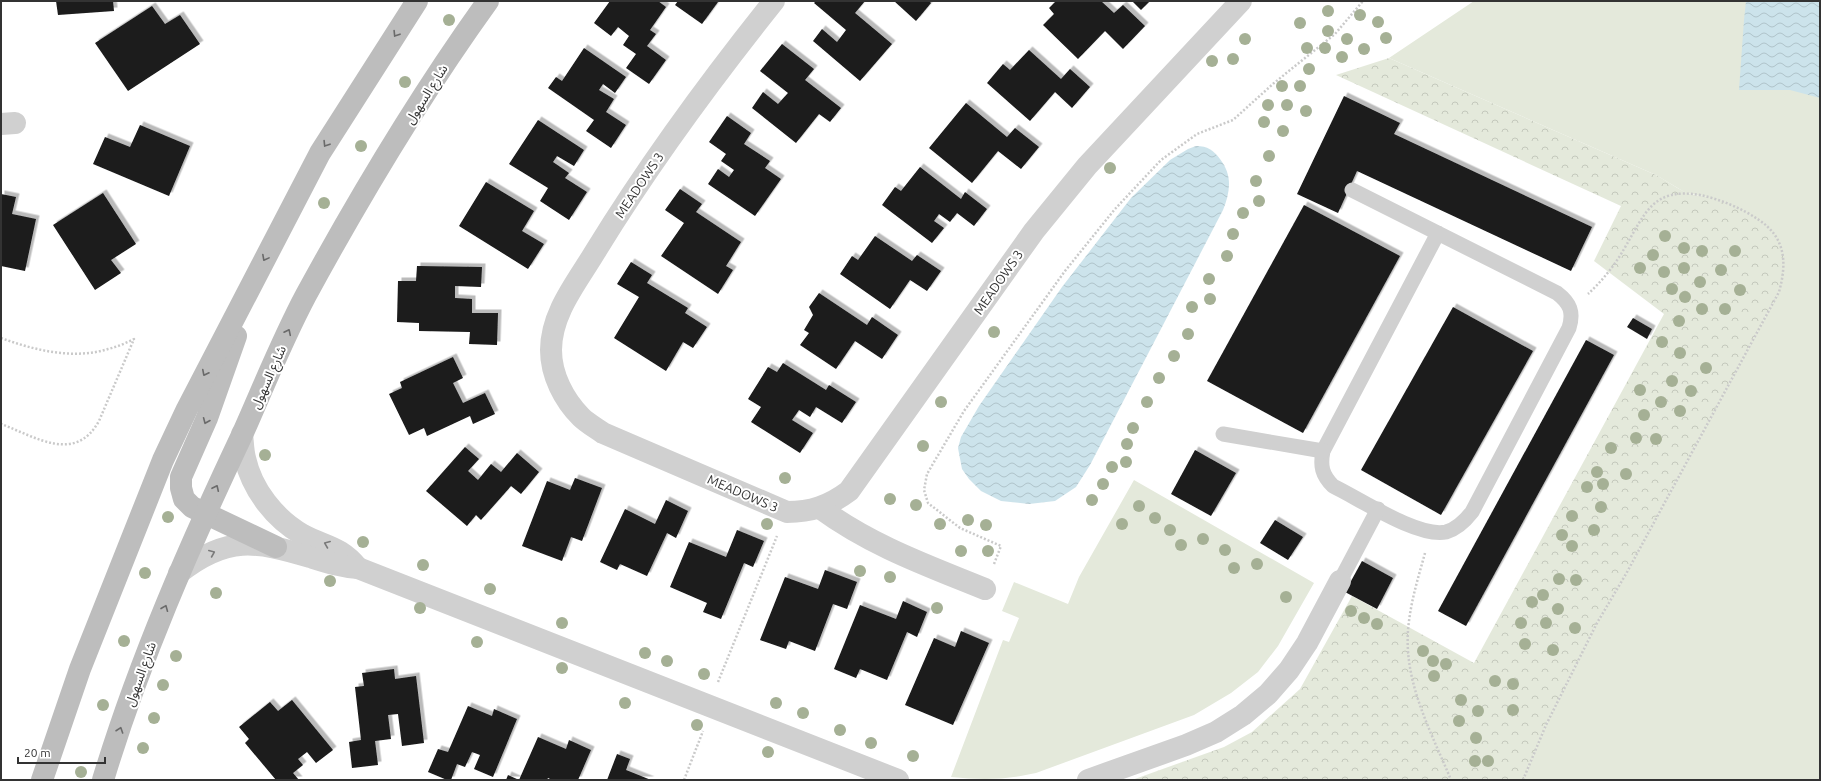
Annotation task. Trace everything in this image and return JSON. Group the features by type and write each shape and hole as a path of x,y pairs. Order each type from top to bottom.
{"main road":[{"path":"42,780 80,669 163,460 187,409 320,153 417,1"},
{"name":"شارع السهول","path":"103,780 137,680 179,573 204,513 242,434 282,344 310,290 371,182 458,43 488,1"},
{"path":"254,278 221,382 181,477 181,488 184,499 192,507 276,547"}],"street":[{"name":"MEADOWS 3","path":"774,1 705,89 656,158 609,230 564,302 554,325 551,350 555,375 566,399 582,418 603,432 787,512 804,512 820,508 835,501 848,491 859,478 1034,231 1087,166 1241,1"},
{"path":"242,434 244,458 253,481 266,503 283,521 303,535 338,550 351,559 358,568"},
{"path":"820,508 841,523 885,548 985,589"},
{"path":"179,573 195,561 214,552 234,546 255,544 276,547 337,565 358,568 898,780"},
{"path":"1088,780 1216,732 1243,715 1268,694 1289,670 1307,643 1340,581"}],"lane":[{"path":"1352,190 1438,233 1558,293 1566,299 1571,309 1572,319 1569,328 1472,512 1461,524 1446,532 1430,533 1414,528 1334,486 1326,479 1322,470 1321,461 1323,451 1438,233"},
{"path":"1223,434 1323,451"},
{"path":"1340,581 1378,509"}],"path":[{"path":"985,589 1001,546 960,528 928,503 924,490 927,474 964,411 1065,271 1115,209 1161,160 1197,134 1233,120 1274,83 1335,34 1362,1"},
{"path":"1523,780 1546,725 1597,623 1630,567 1779,292 1784,276 1784,259 1780,243 1771,228 1752,215 1709,197 1686,193 1666,196 1650,207 1637,224 1624,249 1609,271 1591,291 1571,309"},
{"path":"1,338 26,347 67,353 88,353 107,350 134,339 100,421 93,432 84,440 73,445 61,446 1,424"},
{"path":"684,780 722,673 787,512"},
{"path":"1430,533 1408,622 1410,674 1417,699 1451,780"}],"green space":[{"path":"1474,1 1820,1 1820,780 1523,780 1546,725 1597,623 1626,574 1779,292 1709,197 1686,193 1656,175 1389,58"},
{"path":"1389,58 1656,175 1688,193 1712,198 1749,214 1761,221 1771,229 1778,239 1782,249 1784,261 1783,276 1779,292 1626,574 1597,623 1546,725 1523,780 1132,780 1224,747 1252,732 1300,689 1352,596 1474,663 1664,314 1594,261 1621,206 1336,75"},
{"path":"1134,480 1314,583 1278,646 1258,672 1231,693 1194,715 1036,773 994,779 951,777 1003,640 1009,642 1019,618 1002,611 1014,582 1068,604 1079,577"}],"water":[{"path":"1746,1 1820,1 1820,98 1790,90 1739,90"},
{"path":"1196,146 1210,149 1224,165 1227,172 1229,178 1229,190 1223,210 1090,465 1076,487 1055,501 1029,504 1001,501 981,491 969,479 962,469 958,448 961,437 979,406 1062,287 1131,198 1170,160"}],"building":[{"path":"56,1 113,1 114,11 58,15"},
{"path":"610,1 658,1 666,7 650,30 656,34 647,46 666,60 649,84 626,68 636,54 623,45 629,36 618,27 611,36 594,23"},
{"path":"678,1 718,2 702,24 675,5"},
{"path":"816,1 865,1 855,13 892,44 860,81 813,41 822,29 837,42 846,30 814,3"},
{"path":"894,1 929,1 931,3 916,21"},
{"path":"1056,1 1101,1 1114,13 1123,5 1145,26 1123,49 1105,31 1078,59 1043,25 1054,14 1049,8"},
{"path":"1132,1 1150,1 1141,10"},
{"path":"152,6 165,24 180,15 200,44 128,91 95,43"},
{"path":"782,44 814,69 805,80 841,108 830,122 819,114 796,143 752,108 763,92 778,104 788,93 760,71"},
{"path":"584,48 626,77 615,93 603,84 599,90 614,99 606,112 626,125 611,148 586,131 594,120 548,88 556,77 562,81"},
{"path":"1029,50 1061,79 1070,69 1090,87 1072,108 1055,92 1030,121 987,83 1003,64 1010,70"},
{"path":"1344,96 1400,123 1394,134 1592,227 1571,271 1357,171 1338,213 1297,194"},
{"path":"966,103 1007,137 1015,128 1039,147 1021,169 998,151 972,183 929,148"},
{"path":"727,116 751,133 744,144 770,161 765,168 781,179 755,216 708,184 718,169 729,177 734,170 721,161 726,154 709,142"},
{"path":"538,120 584,150 574,166 557,156 553,162 569,173 565,178 587,192 569,220 540,201 548,188 509,164"},
{"path":"140,125 190,146 169,196 93,164 105,137 130,147"},
{"path":"920,167 961,199 965,192 987,209 974,226 957,213 950,222 939,214 934,221 944,228 932,243 882,205 895,187 901,191"},
{"path":"486,182 534,211 522,231 544,244 528,269 459,226"},
{"path":"680,189 702,204 696,212 741,242 726,266 733,270 718,294 661,256 684,223 665,210"},
{"path":"103,193 136,244 111,260 121,273 95,290 53,225"},
{"path":"1,194 16,197 12,214 36,219 25,271 1,266"},
{"path":"1304,205 1400,256 1303,433 1207,381"},
{"path":"875,236 912,261 917,255 941,271 927,291 910,280 890,309 840,274 852,256 858,260"},
{"path":"631,262 652,275 647,283 688,308 685,313 707,327 693,348 683,342 666,371 614,338 639,297 617,284"},
{"path":"417,266 482,267 481,287 455,286 455,298 472,299 472,313 498,313 497,345 469,344 470,332 419,331 419,323 397,322 398,281 416,281"},
{"path":"819,293 867,325 872,317 898,335 882,359 855,341 836,369 800,345 809,333 804,330 813,315 809,307"},
{"path":"1453,307 1533,351 1441,515 1361,470"},
{"path":"1633,318 1652,329 1647,339 1627,327"},
{"path":"1586,340 1614,355 1466,626 1438,611"},
{"path":"453,357 463,378 453,383 463,403 485,393 495,414 473,424 470,416 427,436 424,428 409,435 389,394 402,388 400,382"},
{"path":"783,363 826,390 829,385 856,402 842,423 816,407 810,417 799,410 792,420 813,433 800,453 751,422 761,407 748,399 768,367 777,372"},
{"path":"465,447 479,459 468,471 478,480 491,464 501,472 517,453 539,472 521,494 511,486 481,520 476,515 467,526 426,491"},
{"path":"1195,450 1236,473 1211,516 1171,494"},
{"path":"575,478 602,488 582,541 571,537 562,561 522,546 547,481 570,490"},
{"path":"666,500 688,511 676,538 667,533 647,576 620,564 617,570 600,562 625,509 655,524"},
{"path":"1275,520 1303,537 1288,560 1260,543"},
{"path":"737,530 764,541 753,567 744,563 721,619 703,612 707,603 670,587 689,542 726,557"},
{"path":"1362,561 1393,578 1377,609 1345,592"},
{"path":"825,570 857,582 847,609 833,604 815,651 789,641 786,649 760,640 785,577 818,589"},
{"path":"903,601 927,612 917,637 907,632 887,680 860,669 856,678 834,669 860,605 896,619"},
{"path":"961,631 989,643 953,725 905,705 934,638 955,647"},
{"path":"394,669 395,679 416,676 424,743 402,746 398,714 388,715 391,739 375,741 378,765 352,768 349,742 361,740 355,687 364,686 362,673"},
{"path":"292,700 333,750 316,763 307,752 298,759 303,765 293,773 299,780 276,780 245,743 249,739 239,727 270,702 278,711"},
{"path":"468,706 492,716 494,709 517,719 493,777 474,769 480,755 472,752 465,767 457,764 451,780 447,780 428,772 438,749 448,752"},
{"path":"538,737 566,749 569,740 591,750 578,780 552,780 548,778 547,780 519,780"},
{"path":"617,754 630,759 626,770 651,780 607,780"},
{"path":"508,775 519,780 506,780"}]}
